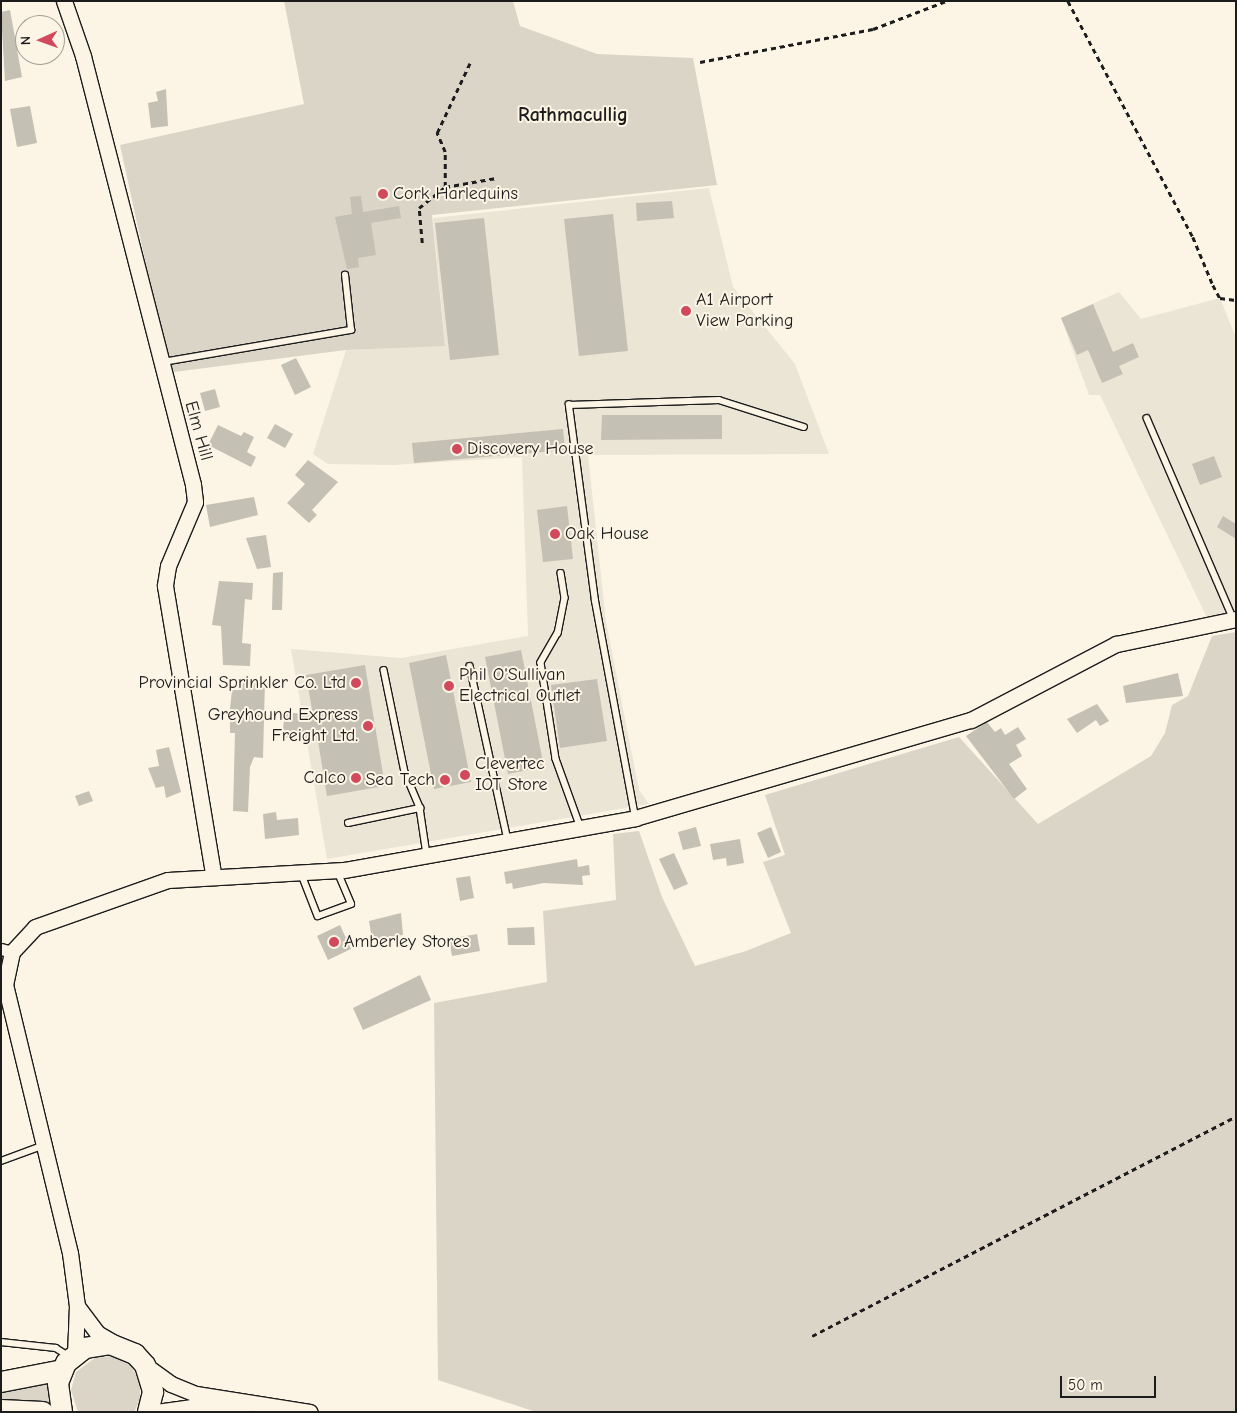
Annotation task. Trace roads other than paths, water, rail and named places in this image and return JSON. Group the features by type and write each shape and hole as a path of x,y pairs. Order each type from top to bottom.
{"highway":[{"path":"1,1382 69,1361 97,1344 122,1347 145,1365 153,1392 148,1412"},
{"path":"62,1412 58,1384 69,1361"},
{"path":"1,1410 44,1412"}],"street":[{"name":"Elm Hill","path":"64,1 95,101 195,502 168,566 165,586 213,874"},
{"path":"69,1361 77,1306 44,1145 7,998 5,973 7,950 24,935 53,919 168,880 213,874 302,875 337,871 427,858 635,818 971,720 1116,644 1234,619"},
{"path":"77,1306 97,1332 122,1347"},
{"path":"145,1365 171,1384 196,1394 310,1412"},
{"path":"156,1412 191,1407 244,1412"}],"lane":[{"path":"159,363 351,330 345,275"},
{"path":"635,818 595,601 569,405 720,400 804,427"},
{"path":"1147,418 1234,619"},
{"path":"561,573 565,598 558,633 541,663 556,759 581,828"},
{"path":"470,666 509,842"},
{"path":"384,670 405,772 420,808 427,858"},
{"path":"348,823 420,808"},
{"path":"302,875 318,916 351,904 337,871"},
{"path":"1,1161 44,1145"},
{"path":"1,1342 56,1348 69,1361"}],"place":[{"name":"Cork Harlequins","path":"383,194"},
{"name":"A1 Airport View Parking","path":"686,311"},
{"name":"Discovery House","path":"457,449"},
{"name":"Oak House","path":"555,534"},
{"name":"Provincial Sprinkler Co. Ltd","path":"356,683"},
{"name":"Phil O'Sullivan Electrical Outlet","path":"449,686"},
{"name":"Greyhound Express Freight Ltd.","path":"368,726"},
{"name":"Clevertec IOT Store","path":"465,775"},
{"name":"Calco","path":"356,778"},
{"name":"Sea Tech","path":"445,780"},
{"name":"Amberley Stores","path":"334,942"}],"district":[{"name":"Rathmacullig","path":"573,114"}]}
